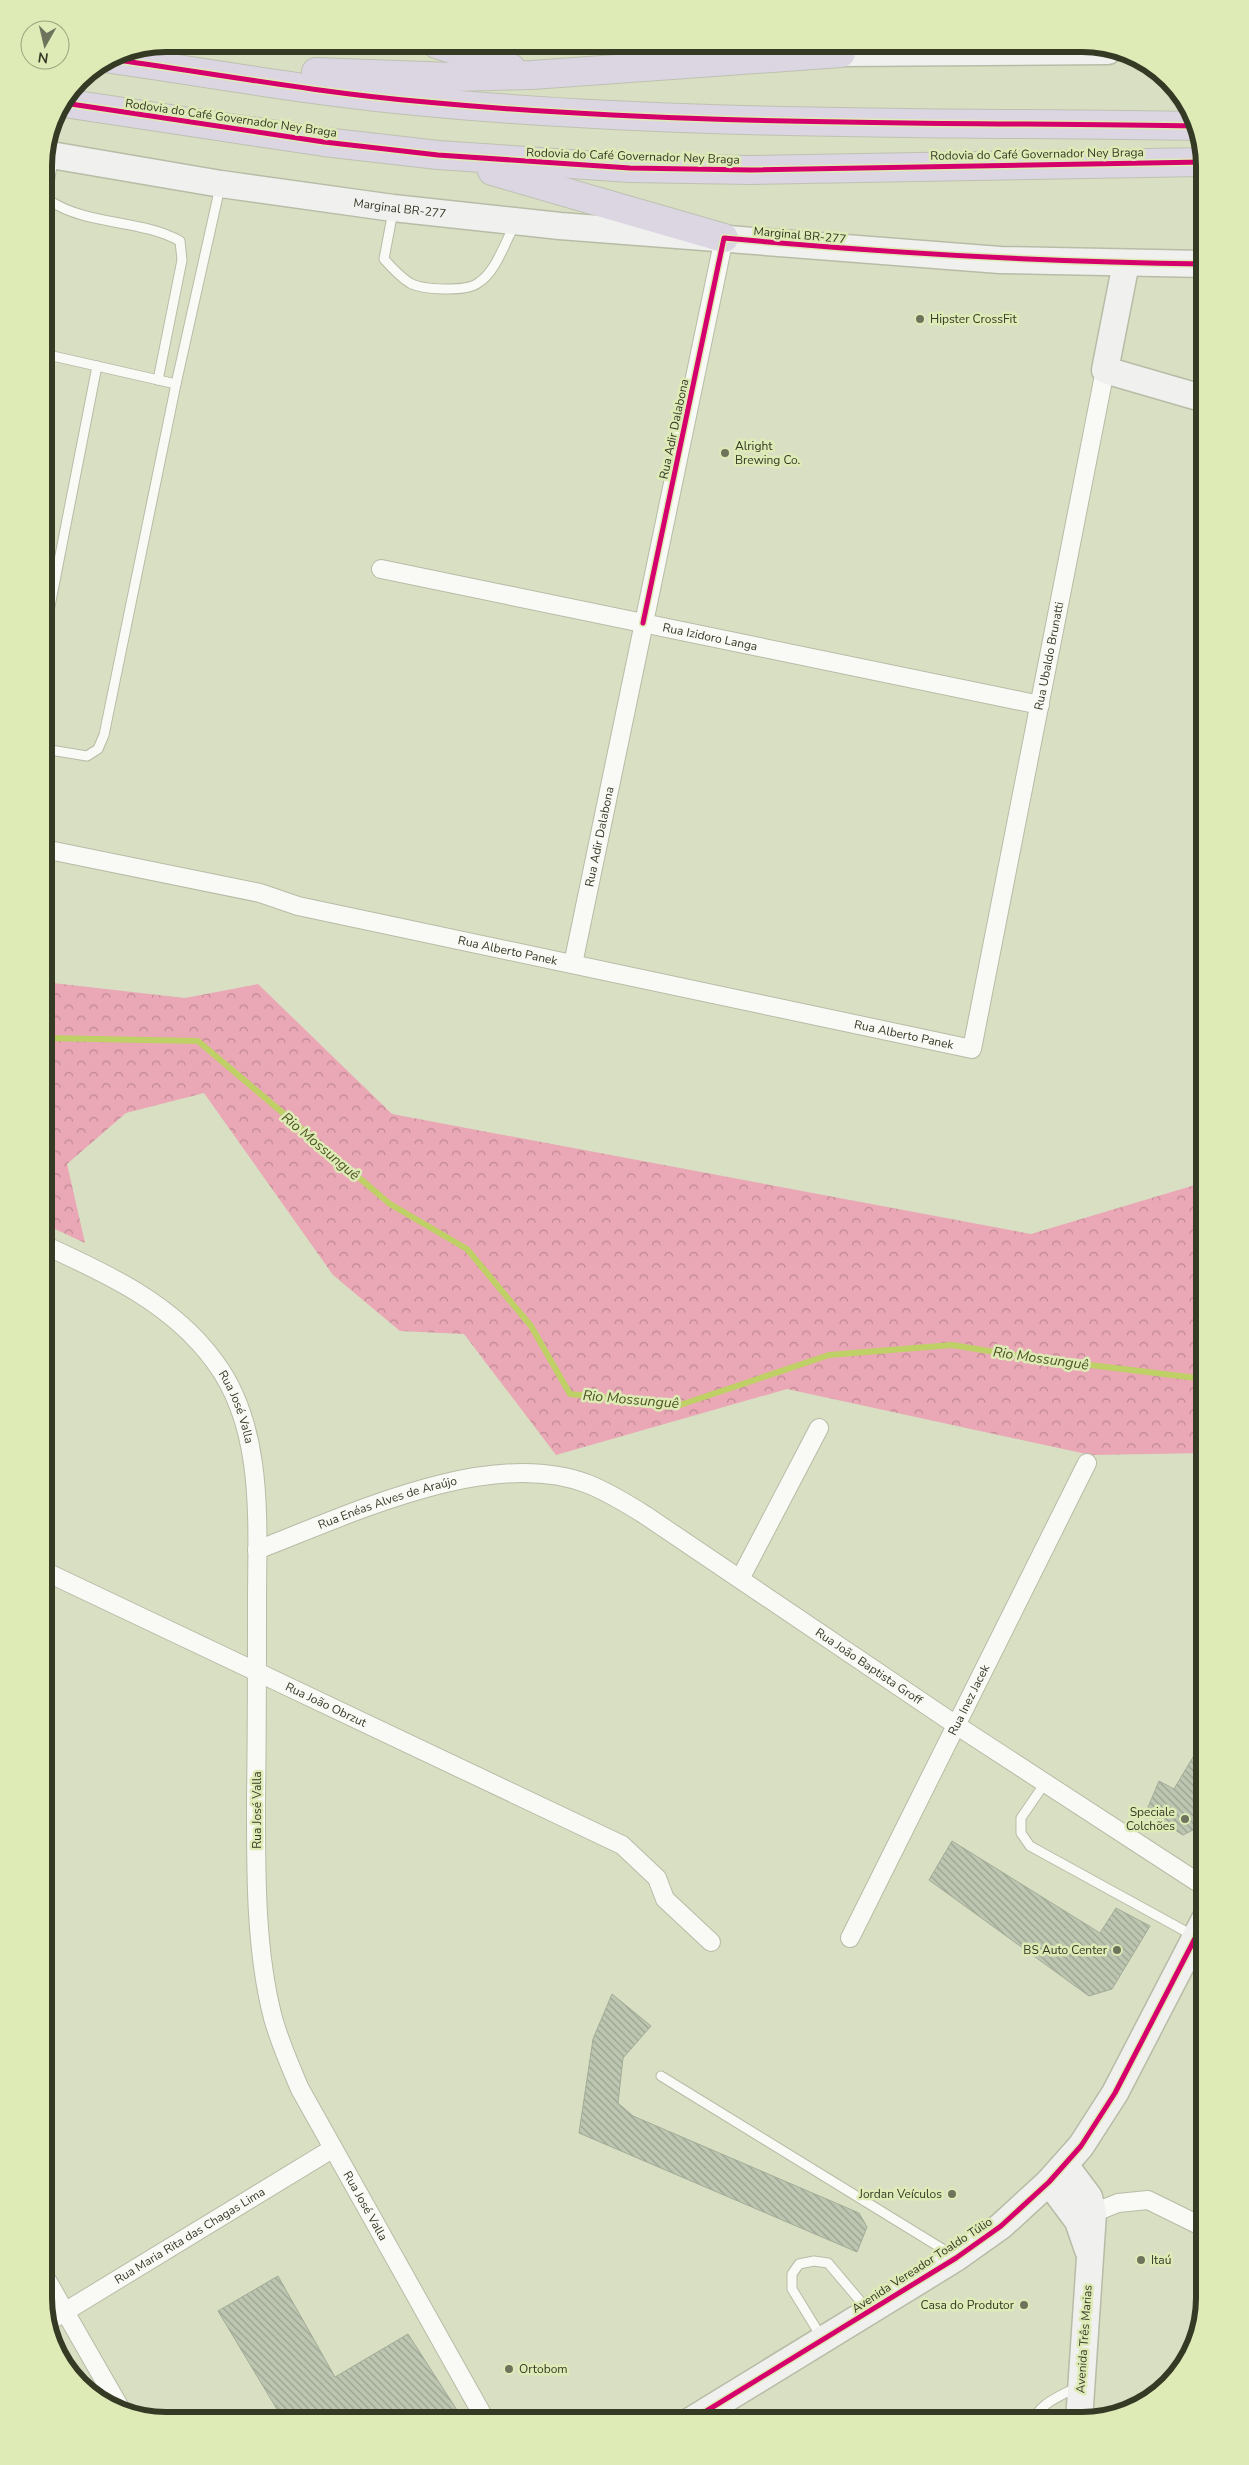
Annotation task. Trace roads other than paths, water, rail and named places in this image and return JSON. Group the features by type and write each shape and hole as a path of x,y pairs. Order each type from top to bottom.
{"highway":[{"path":"463,52 532,74"},
{"path":"128,59 378,75 452,77 532,74 777,53"},
{"path":"126,60 424,102 558,112 786,120 1189,126"},
{"name":"Rodovia do Café Governador Ney Braga","path":"71,104 324,142 438,155 559,164 694,170 1196,162"},
{"path":"438,155 724,238"}],"main road":[{"name":"Marginal BR-277","path":"53,156 221,184 394,208 516,222 935,256 1196,264"},
{"name":"Rua Ubaldo Brunatti","path":"1105,370 1126,263"},
{"path":"1105,370 1196,396"},
{"name":"Avenida Vereador Toaldo Túlio","path":"705,2412 956,2258 1001,2226 1057,2174 1081,2146 1115,2093 1196,1938"},
{"name":"Avenida Três Marias","path":"1057,2174 1089,2197 1093,2213 1079,2412"},
{"name":"Avenida Três Marias","path":"1057,2174 1084,2233 1090,2258"}],"street":[{"name":"Rua Adir Dalabona","path":"573,964 724,238"},
{"name":"Rua Ubaldo Brunatti","path":"972,1049 1105,370"},
{"name":"Rua Izidoro Langa","path":"381,569 1040,705"},
{"name":"Rua Alberto Panek","path":"53,851 260,892 298,906 972,1049"},
{"name":"Rua José Valla","path":"52,1249 128,1286 165,1311 194,1335 216,1363 232,1389 249,1444 254,1474 257,1550 256,1842 260,1921 266,1977 273,2016 285,2054 300,2089 481,2412"},
{"path":"740,1579 819,1428"},
{"name":"Rua Inez Jacek","path":"850,1938 1087,1462"},
{"name":"Rua Enéas Alves de Araújo","path":"257,1550 412,1491 475,1477 522,1473"},
{"name":"Rua João Baptista Groff","path":"522,1473 558,1477 587,1483 616,1497 956,1725 1196,1880"},
{"name":"Rua João Obrzut","path":"52,1575 629,1850 657,1878 662,1886 665,1899 711,1942"},
{"name":"Rua Maria Rita das Chagas Lima","path":"54,2318 332,2149"},
{"path":"1093,2213 1118,2203 1148,2200 1196,2224"},
{"path":"52,2290 115,2400"}],"lane":[{"path":"53,750 87,756 98,748 104,735 176,384 221,184"},
{"path":"53,202 72,212 162,230 180,240 182,260 158,380"},
{"path":"394,208 384,259 394,270 412,284 453,290 478,284 490,271 516,222"},
{"path":"53,356 176,384"},
{"path":"53,592 97,366"},
{"path":"1045,1783 1022,1818 1021,1833 1030,1846 1196,1926"},
{"path":"661,2076 956,2258"},
{"path":"824,2340 792,2289 792,2274 799,2264 814,2261 828,2263 870,2312"},
{"path":"1038,2412 1081,2384"}],"waterway":[{"name":"Rio Mossunguê","path":"53,1038 198,1041 390,1204 467,1249 531,1326 570,1394 680,1405 829,1355 952,1345 1032,1358 1196,1378"}],"place":[{"name":"Hipster CrossFit","path":"920,319"},
{"name":"Alright Brewing Co.","path":"725,453"},
{"name":"Speciale Colchões","path":"1185,1819"},
{"name":"BS Auto Center","path":"1117,1950"},
{"name":"Jordan Veículos","path":"952,2194"},
{"name":"Itaú","path":"1141,2260"},
{"name":"Casa do Produtor","path":"1024,2305"},
{"name":"Ortobom","path":"509,2369"}]}
